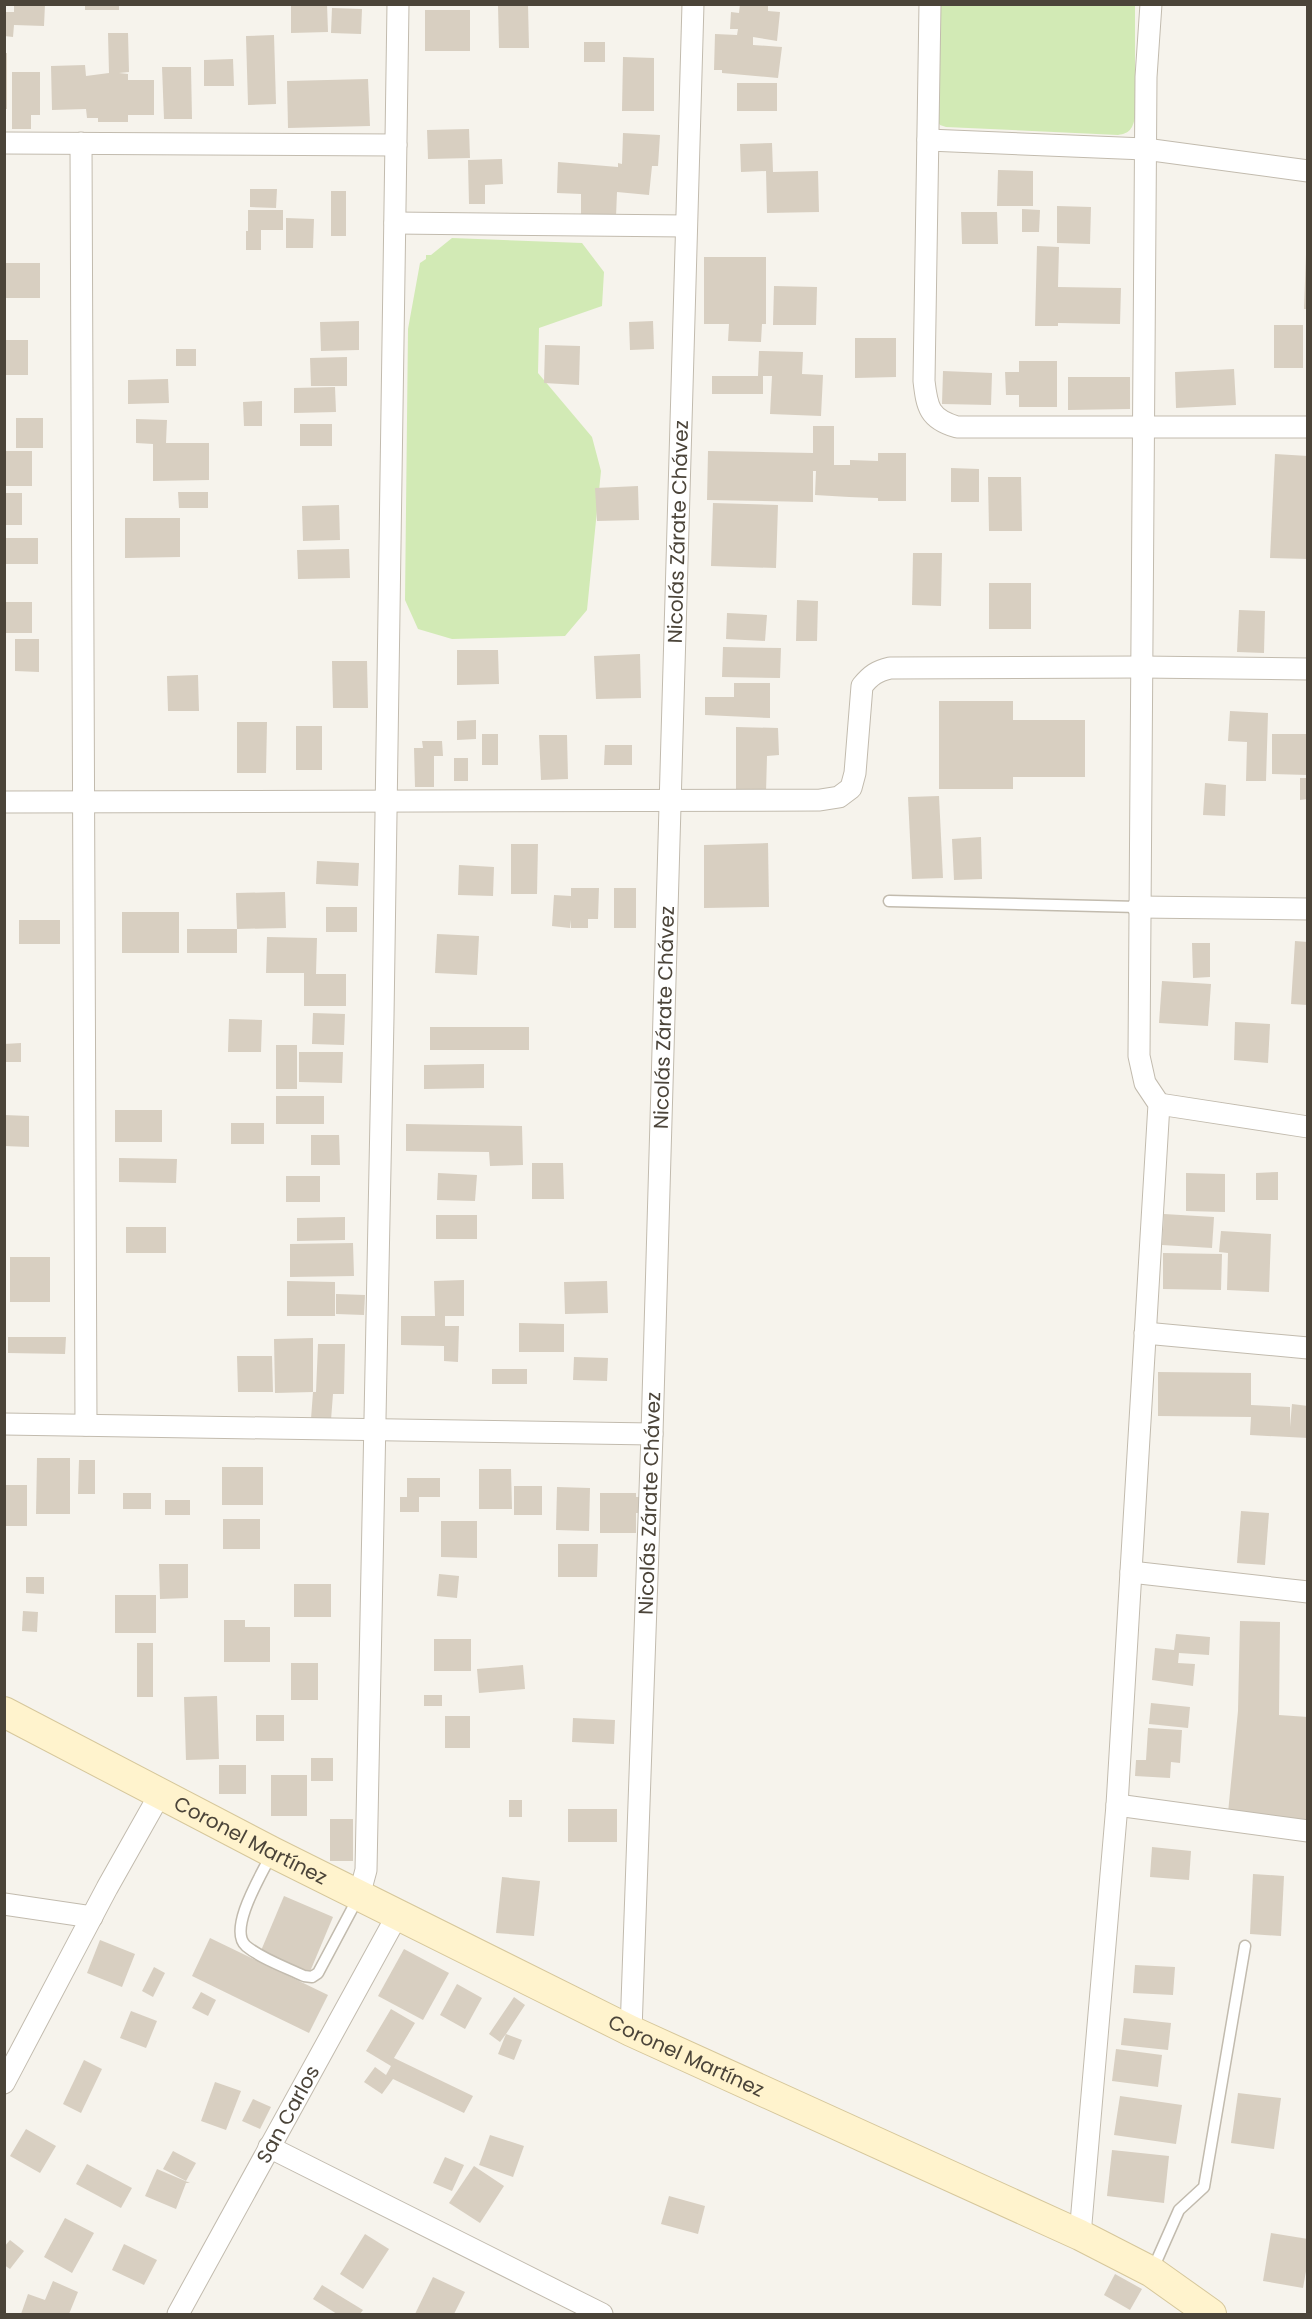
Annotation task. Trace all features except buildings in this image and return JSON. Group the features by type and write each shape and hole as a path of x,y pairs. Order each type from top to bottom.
{"main road":[{"name":"Coronel Martínez","path":"4,1712 272,1852 631,2031 1080,2235 1152,2272 1211,2314"}],"street":[{"path":"359,1896 366,1870 369,1618 375,1429 387,801 398,4"},
{"name":"Nicolás Zárate Chávez","path":"631,2031 652,1434 668,800 693,4"},
{"path":"930,4 924,381 926,400 932,414 957,427 1308,426"},
{"path":"1080,2235 1118,1804 1159,1104 1145,1083 1139,1056 1138,907 1146,55 1151,4"},
{"path":"927,140 1145,148 1308,171"},
{"path":"4,143 396,145"},
{"path":"81,143 86,1425"},
{"path":"395,223 686,226"},
{"path":"4,802 820,800 839,797 851,788 855,773 862,686 870,676 890,668 1308,669"},
{"path":"1138,907 1308,909"},
{"path":"1159,1104 1308,1127"},
{"path":"1145,1333 1308,1348"},
{"path":"4,1424 652,1434"},
{"path":"1131,1572 1308,1592"},
{"path":"7,2074 160,1794"},
{"path":"1118,1804 1308,1831"},
{"path":"4,1904 92,1917"},
{"name":"San Carlos","path":"178,2314 398,1914"},
{"path":"269,2147 602,2314"}],"lane":[{"path":"889,901 1138,907"},
{"path":"272,1852 242,1915 240,1927 242,1941 267,1958 304,1976 312,1977 318,1973 359,1896"},
{"path":"1152,2272 1179,2210 1204,2187 1245,1946"}],"green space":[{"path":"938,5 1135,5 1135,118 1131,128 1128,132 1118,135 940,125 937,120"},
{"path":"452,238 582,243 604,272 602,306 539,328 538,373 592,437 601,471 587,610 565,636 452,639 418,629 405,600 408,329 420,263 426,259 426,255 431,255"}]}
